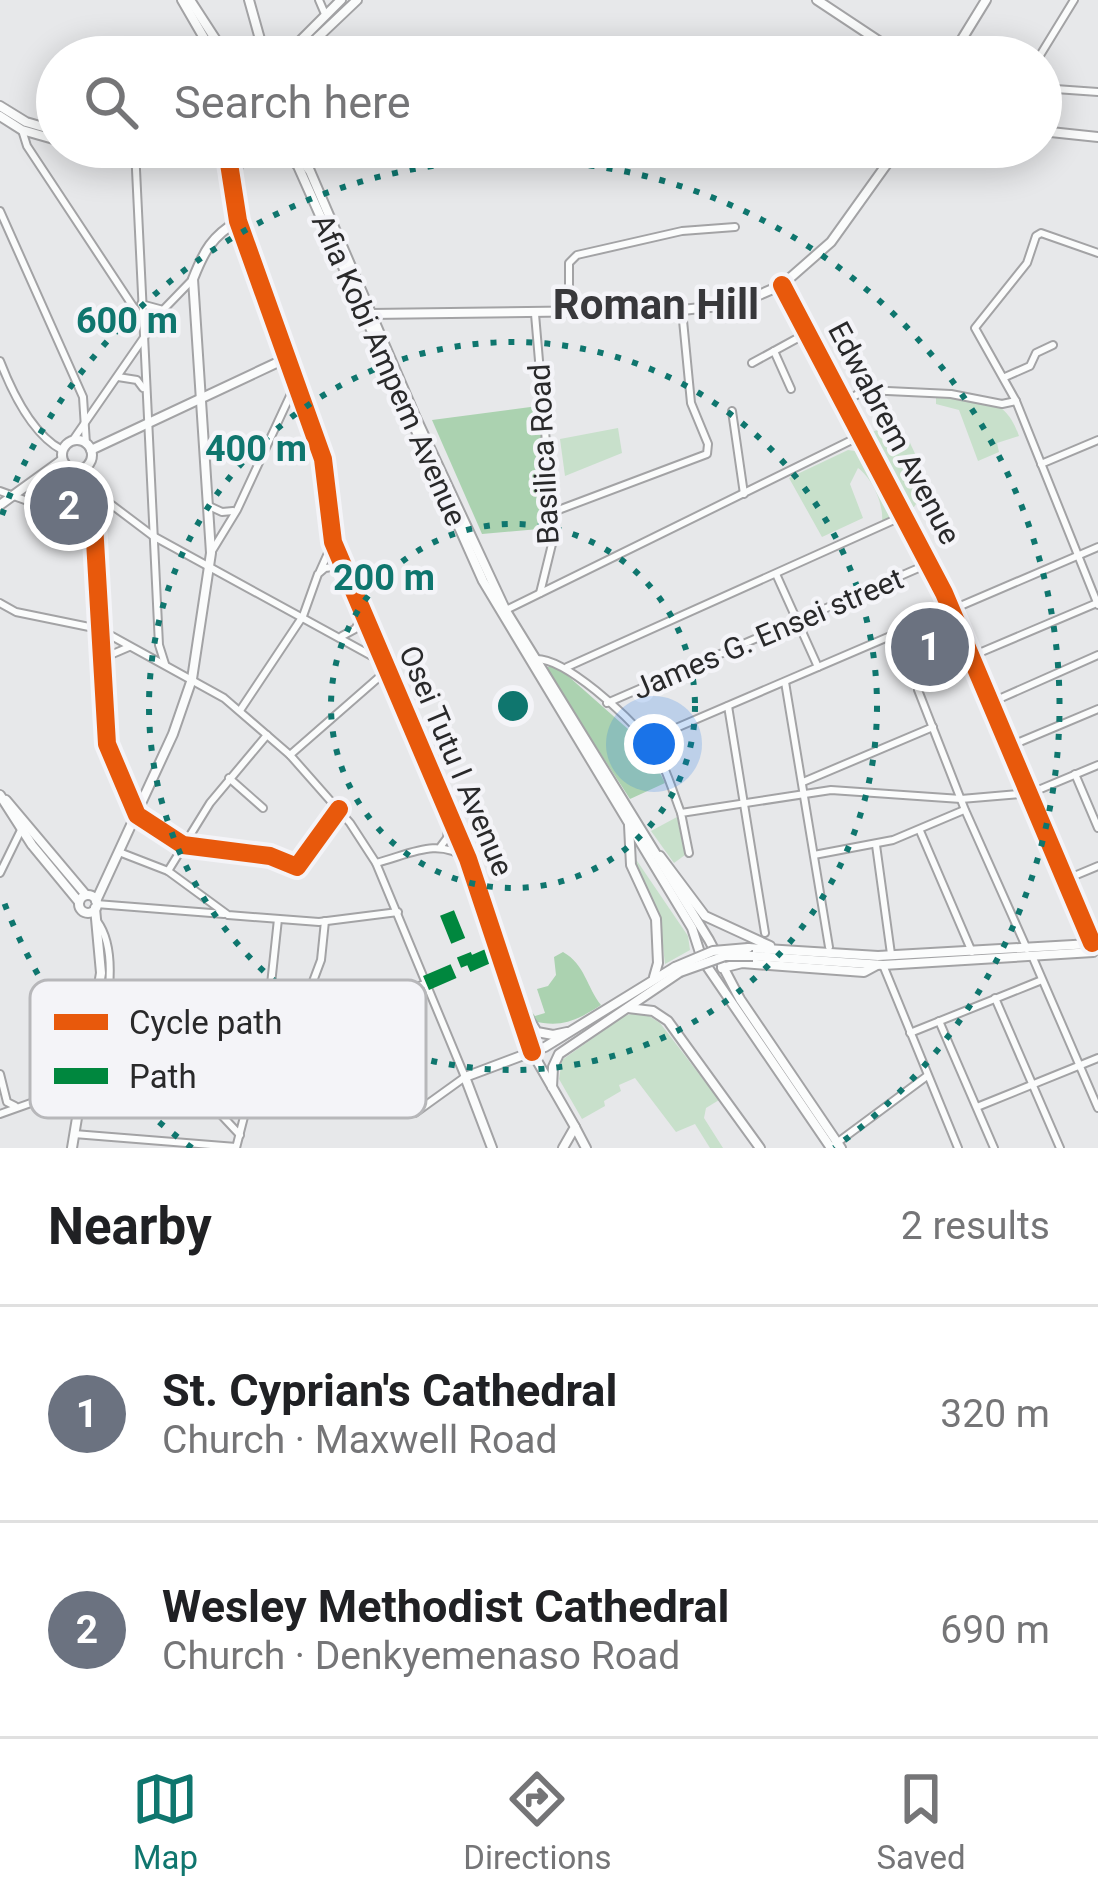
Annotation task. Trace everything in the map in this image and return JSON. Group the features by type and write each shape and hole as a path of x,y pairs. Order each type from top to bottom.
{"main road":[{"path":"186,0 204,36"},
{"path":"186,0 212,36"},
{"path":"249,0 259,36"},
{"path":"304,36 341,0"},
{"path":"317,36 357,0"},
{"path":"817,0 871,36"},
{"path":"964,36 986,0"},
{"path":"0,106 24,126"},
{"path":"0,116 36,129"},
{"path":"1062,133 1098,137"},
{"name":"Osei Tutu I Avenue","path":"226,168 238,221 323,459 333,542 341,566 468,860 532,1052 586,1148"},
{"path":"232,188 237,168"},
{"name":"Afia Kobi Ampem Avenue","path":"299,168 503,612 692,928 709,970 834,1147"},
{"name":"Afia Kobi Ampem Avenue","path":"308,168 367,315"},
{"path":"367,315 682,310 738,304 782,285 831,242 884,168"},
{"path":"89,903 110,874 192,680 211,553 194,279 208,244 238,221"},
{"name":"Edwabrem Avenue","path":"782,285 863,435 972,656 1095,947"},
{"path":"0,505 62,455 73,440 88,447 287,358"},
{"path":"62,455 68,468 78,471 90,462 88,447"},
{"name":"Afia Kobi Ampem Avenue","path":"532,660 834,1147"},
{"path":"1,796 89,903 100,935 100,980"},
{"path":"629,824 632,870 656,919 658,963 653,979"},
{"path":"645,839 700,910 724,927 789,952 817,958 1030,953"},
{"path":"89,903 100,935"},
{"path":"492,1148 466,1077 628,1009 689,968 724,956 750,952 880,965 1095,947"},
{"path":"552,1088 553,1067 560,1054 653,979 696,957 789,952"},
{"path":"709,970 742,964 863,972 880,965"},
{"path":"514,995 537,1032 553,1035 574,1030"},
{"path":"628,1009 653,1011 676,1031 760,1148"},
{"path":"72,1148 78,1118"},
{"path":"563,1148 575,1127"}],"street":[{"path":"319,0 325,14"},
{"path":"1053,36 1074,0"},
{"path":"1062,89 1098,92"},
{"path":"24,126 27,146 36,160"},
{"path":"41,168 141,319"},
{"path":"136,168 159,644 165,664"},
{"path":"0,211 83,398 88,447"},
{"path":"569,313 569,263 577,255 682,231 734,227"},
{"path":"972,656 1098,604 1016,401 975,328 1027,263 1036,236 1045,233 1098,253"},
{"path":"73,440 142,338 194,279"},
{"path":"120,292 140,284"},
{"path":"141,304 164,310"},
{"path":"553,512 707,454 708,444 689,389 682,310"},
{"name":"Basilica Road","path":"535,314 554,543 540,593"},
{"path":"752,363 808,332"},
{"path":"1005,377 1030,366 1036,353 1053,344"},
{"path":"774,351 791,389"},
{"path":"0,361 44,438 62,455"},
{"path":"117,376 136,380 145,391"},
{"path":"211,553 237,510 296,383"},
{"path":"845,401 866,390 951,394 1005,404 1016,401"},
{"path":"732,411 744,494"},
{"path":"503,612 863,435"},
{"path":"1041,464 1098,440"},
{"path":"78,471 92,490 153,536 381,661"},
{"path":"0,490 47,508"},
{"path":"92,490 107,744 136,815 183,845 271,856 297,867 339,809"},
{"path":"209,506 222,512 237,510"},
{"path":"567,667 903,516"},
{"path":"241,709 303,616 333,542"},
{"path":"647,740 1098,548"},
{"name":"James G. Ensei street","path":"607,703 928,564"},
{"path":"320,572 341,566"},
{"path":"548,568 557,585"},
{"path":"776,574 818,667"},
{"path":"0,603 16,612 99,629 241,709 339,809 376,863 425,980"},
{"path":"338,637 355,629 363,616"},
{"path":"147,657 159,644"},
{"path":"101,659 129,647"},
{"path":"992,702 1098,655"},
{"path":"532,660 550,658 567,667 647,740 682,813 688,853"},
{"path":"290,755 385,672"},
{"path":"785,682 829,947"},
{"path":"918,690 965,810 1098,1108"},
{"path":"728,706 765,933"},
{"path":"1010,746 1098,709"},
{"path":"802,782 933,727"},
{"path":"167,871 230,778 267,735"},
{"path":"682,813 831,790 961,799 1031,793 1098,765"},
{"path":"1076,775 1098,828"},
{"path":"230,778 263,808"},
{"path":"814,855 876,845 965,810"},
{"path":"376,863 441,846 449,818"},
{"path":"0,873 25,826"},
{"path":"920,831 972,952"},
{"path":"9,860 35,842"},
{"path":"876,845 891,956"},
{"path":"441,846 468,860"},
{"path":"119,852 167,871 227,915"},
{"path":"1067,879 1098,866"},
{"path":"89,903 278,920 326,921 398,912"},
{"path":"272,980 278,920"},
{"path":"98,921 108,939 109,980"},
{"path":"314,980 326,921"},
{"path":"880,965 958,1148"},
{"path":"910,1033 1042,980"},
{"path":"426,983 466,1077 426,1105"},
{"path":"995,998 1060,1148"},
{"path":"939,1021 994,1148"},
{"path":"977,1107 1098,1058"},
{"path":"0,1074 7,1102 18,1107"},
{"path":"834,1147 927,1076"},
{"path":"0,1114 30,1103"},
{"path":"224,1118 240,1135"},
{"path":"74,1134 236,1148 244,1118"}],"green space":[{"path":"936,398 997,405 1019,436 997,443 999,452 978,461 959,410 936,404"},
{"path":"538,406 550,528 482,534 432,420"},
{"path":"888,427 907,436 919,463 922,489 914,507 909,507 871,432"},
{"path":"618,428 622,453 565,476 560,439"},
{"path":"848,450 862,452 890,506 889,519 882,522 876,492 858,468 850,484 863,518 822,537 789,478"},
{"path":"551,666 646,745 665,783 630,799 545,668"},
{"path":"677,817 685,855 674,863 651,831"},
{"path":"633,855 688,936 690,950 665,964 659,912 635,870"},
{"path":"563,952 581,970 601,1005 568,1022 533,1021 532,1012 535,1016 545,1013 537,989 548,986 556,975 554,957"},
{"path":"635,1013 660,1023 719,1100 706,1108 704,1118 723,1148 710,1148 695,1124 676,1132 635,1078 619,1085 621,1091 604,1101 605,1106 582,1119 559,1079 562,1060"}],"marked path":[{"path":"447,913 468,965"},
{"path":"426,983 500,951"}],"cycle path":[{"path":"230,168 238,221 323,459 333,542 468,859 532,1052"},
{"path":"782,285 944,593 1092,943"},
{"path":"92,490 107,744 137,815 183,845 270,856 297,867 339,809"}],"place":[{"name":"Wesley Methodist Cathedral","path":"69,506"},
{"name":"St. Cyprian's Cathedral","path":"930,647"}],"district":[{"name":"Roman Hill","path":"656,304"}]}
